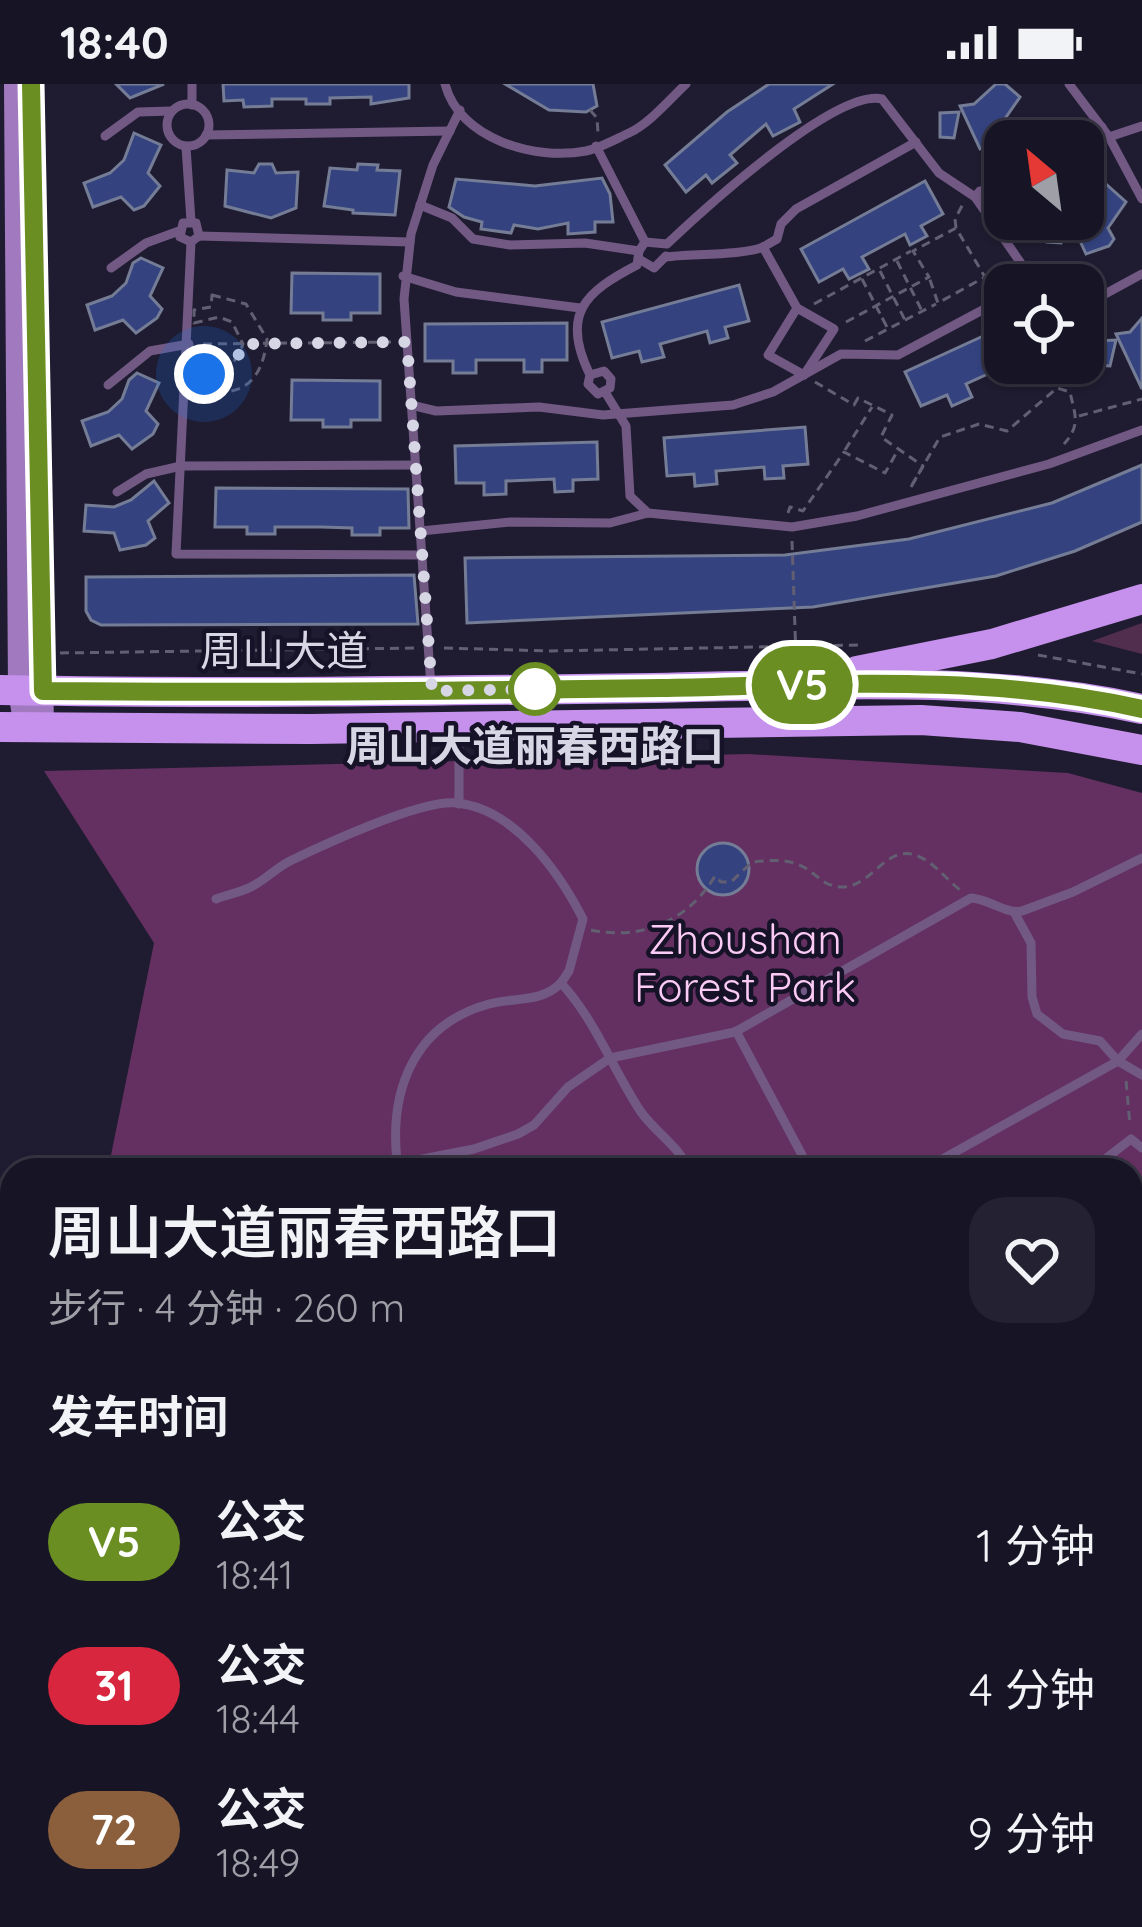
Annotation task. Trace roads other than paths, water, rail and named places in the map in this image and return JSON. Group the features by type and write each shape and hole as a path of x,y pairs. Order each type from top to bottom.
{"main road":[{"path":"16,84 23,727"},
{"path":"21,691 42,653 31,84"},
{"path":"790,684 992,644 1142,599"},
{"name":"周山大道","path":"21,691 922,684 1024,691 1142,710"},
{"name":"周山大道","path":"23,727 311,729 921,720 1020,728 1142,750"}],"lane":[{"path":"192,84 192,104"},
{"path":"445,84 448,96 481,133 528,151 585,151 635,130 686,84"},
{"path":"1069,84 1105,132 1142,199"},
{"path":"420,205 452,218 473,239 510,245 585,243 641,256 658,266 665,249 715,199 776,151 868,95 882,99 939,173 975,197 1022,264"},
{"path":"105,136 137,112 172,111 192,104"},
{"path":"172,111 166,123 169,136 186,147 200,143 208,117 192,104"},
{"path":"432,691 404,277 433,165 460,110"},
{"path":"1105,132 1142,126"},
{"path":"206,135 450,131"},
{"path":"605,392 592,392 588,384 579,334 580,308 601,284 641,256 665,249 747,254 763,248 777,238 796,209 916,142"},
{"path":"596,146 641,256"},
{"path":"186,147 191,220"},
{"path":"975,197 984,191"},
{"path":"111,268 191,220"},
{"path":"191,220 198,224 176,554 423,555"},
{"path":"178,231 182,239 410,242"},
{"path":"763,248 799,310 834,329 804,375"},
{"path":"1104,295 1142,274"},
{"path":"404,277 456,292 580,308"},
{"path":"412,405 436,411 539,407 578,414 733,405 772,392 841,354 898,355 984,309"},
{"path":"799,310 767,355 804,375"},
{"path":"108,385 150,351 189,344"},
{"path":"590,375 598,370 607,373 611,383 605,392"},
{"path":"605,392 620,412 628,440 630,496 648,513"},
{"path":"421,531 511,523 610,523 648,513 788,527 1049,464 1142,430"},
{"path":"117,492 146,475 181,466 416,465"},
{"path":"459,749 459,804"},
{"path":"216,899 251,887 280,866 366,827 459,804 493,817 543,856 583,919 569,971 550,993 467,1012 424,1040 408,1070 397,1158"},
{"path":"1014,912 1073,892 1142,858"},
{"path":"416,1158 473,1149 518,1134 534,1125 568,1087 610,1058 736,1031 971,898 984,898 1014,912 1031,943 1037,1014 1063,1034 1100,1041 1118,1061 1142,1075"},
{"path":"561,983 586,1016 642,1114 684,1158"},
{"path":"736,1031 804,1158"},
{"path":"944,1158 1118,1061 1142,1034"},
{"path":"1106,1158 1131,1139 1142,1148"}],"place":[{"name":"周山大道丽春西路口","path":"535,689"}],"park label":[{"name":"Zhoushan Forest Park","path":"745,962"}]}
